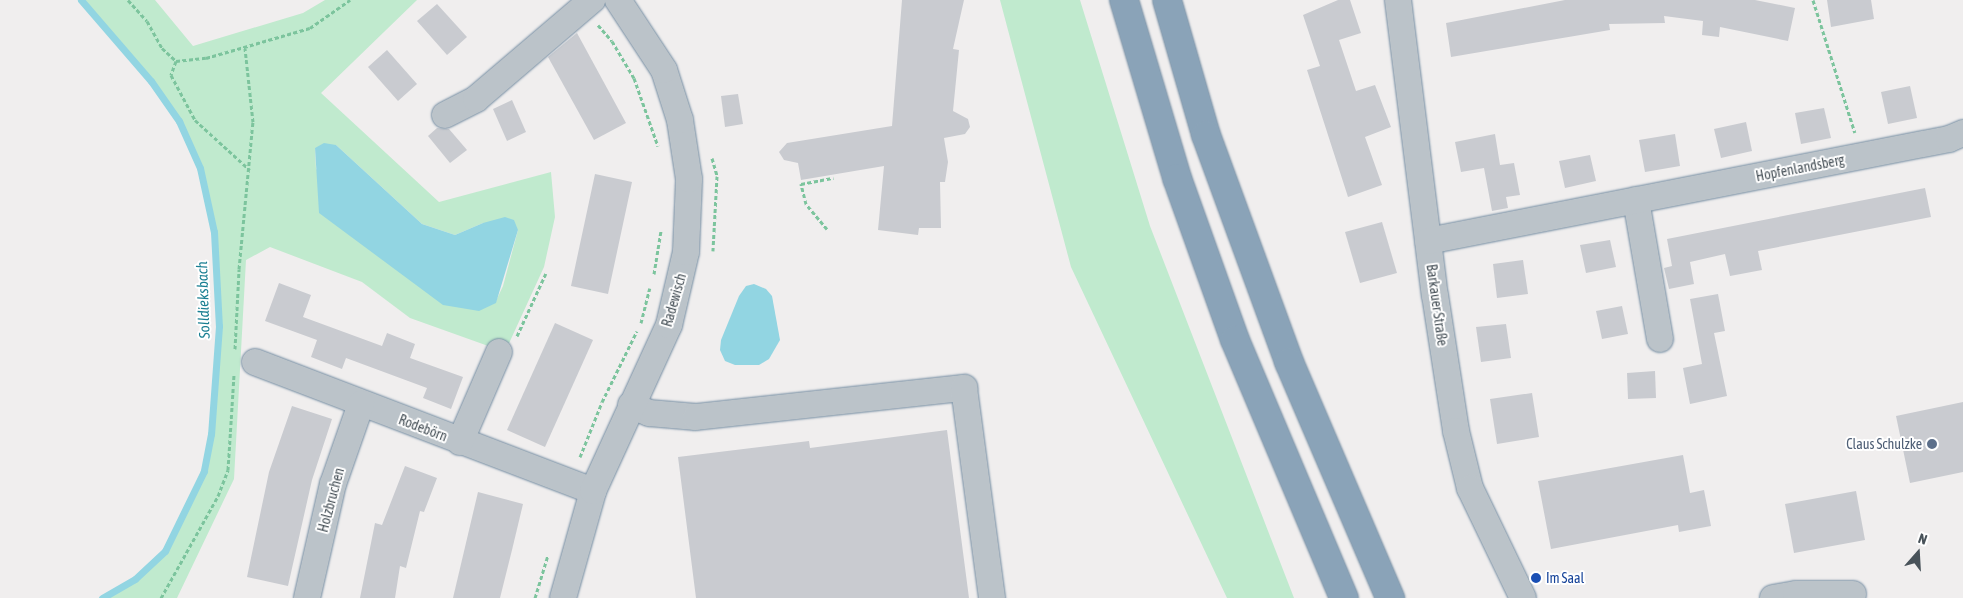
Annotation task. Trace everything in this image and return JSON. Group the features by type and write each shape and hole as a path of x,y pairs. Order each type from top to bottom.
{"highway":[{"path":"1124,0 1177,178 1235,340 1344,598"},
{"path":"1167,0 1206,135 1289,362 1390,598"}],"street":[{"name":"Radewisch","path":"563,598 582,487 631,405 669,325 686,252 689,179 680,120 664,70 643,34 618,0"},
{"name":"Barkauer Straße","path":"1399,0 1428,241 1456,431 1470,488 1523,598"},
{"path":"445,116 476,99 587,4"},
{"name":"Hopfenlandsberg","path":"1428,241 1949,139 1963,133"},
{"path":"1636,200 1660,339"},
{"path":"460,442 498,355"},
{"name":"Rodebörn","path":"241,362 361,404 582,487"},
{"path":"631,405 649,413 696,417 964,388 992,598"},
{"name":"Holzbruchen","path":"307,598 333,484 361,404"},
{"path":"1773,598 1796,594 1853,594"}],"path":[{"path":"128,0 147,21 162,48 176,61 206,58 310,28 350,0"},
{"path":"1813,0 1863,156"},
{"path":"587,4 634,78 660,154"},
{"path":"161,598 218,496 228,470 241,362 239,269 250,170 253,122 245,48"},
{"path":"176,61 170,75 195,120 250,170"},
{"path":"827,229 806,204 801,184 833,178"},
{"path":"654,276 661,227"},
{"path":"498,355 505,362 546,273"},
{"path":"582,487 584,442 641,323 651,286"},
{"path":"535,598 550,549"}],"green space":[{"path":"81,0 155,0 193,46 303,13 325,0 417,0 321,93 439,202 551,172 555,217 544,267 505,352 410,318 362,282 270,247 246,260 234,479 177,598 102,598 135,579 165,551 204,471 211,434 219,326 214,232 200,168 179,121 151,81","holes":["336,145 422,224 455,235 483,223 518,230 503,286 495,303 316,169 315,148"]},
{"path":"1000,0 1080,0 1150,226 1294,598 1227,598 1071,267"}],"water":[{"path":"324,143 336,145 422,224 455,235 483,223 505,217 514,220 518,230 496,303 479,311 443,305 319,213 315,148"},
{"path":"754,284 766,289 772,296 780,340 769,359 759,365 735,365 725,361 720,350 721,340 739,296 746,286"}],"building":[{"path":"902,0 964,0 953,49 959,50 953,111 968,119 970,127 965,134 944,138 948,162 945,182 940,182 941,228 919,228 918,235 878,230 884,166 801,180 798,163 784,160 779,152 787,143 892,126"},
{"path":"1338,0 1350,0 1361,33 1339,40 1356,91 1375,85 1391,127 1365,137 1382,185 1348,197 1307,70 1320,66 1303,15"},
{"path":"1565,0 1755,0 1795,8 1788,41 1720,27 1719,37 1702,35 1703,21 1664,16 1665,23 1609,24 1610,30 1451,57 1446,23"},
{"path":"1827,0 1871,0 1874,19 1831,27"},
{"path":"437,4 467,37 447,55 417,21"},
{"path":"577,33 626,123 594,140 548,57"},
{"path":"387,50 417,84 398,101 368,67"},
{"path":"1910,86 1917,118 1888,124 1881,92"},
{"path":"738,94 743,124 725,127 721,96"},
{"path":"512,100 526,132 507,141 493,109"},
{"path":"1824,108 1831,138 1801,144 1795,113"},
{"path":"1746,122 1752,151 1721,158 1714,129"},
{"path":"437,128 449,129 467,150 450,163 428,136"},
{"path":"1495,134 1500,165 1514,163 1520,195 1506,197 1508,208 1492,211 1484,168 1461,172 1455,142"},
{"path":"1675,134 1680,166 1645,172 1639,140"},
{"path":"1590,155 1596,181 1565,188 1559,161"},
{"path":"595,174 632,182 608,294 571,286"},
{"path":"1925,188 1931,217 1758,251 1762,270 1730,276 1725,254 1690,262 1694,284 1669,289 1664,268 1672,266 1667,239"},
{"path":"1382,222 1397,273 1360,283 1345,232"},
{"path":"1610,240 1616,267 1586,273 1580,245"},
{"path":"1523,260 1528,294 1497,298 1493,264"},
{"path":"279,283 311,295 303,317 382,346 387,333 415,344 410,358 463,377 451,409 423,398 427,388 346,358 342,369 311,357 317,340 265,321"},
{"path":"1718,294 1725,331 1714,333 1727,396 1690,404 1683,368 1702,364 1690,299"},
{"path":"1622,306 1628,334 1602,339 1596,311"},
{"path":"555,323 593,340 545,447 507,430"},
{"path":"1506,324 1511,358 1481,362 1476,327"},
{"path":"1655,371 1656,398 1628,399 1627,373"},
{"path":"1532,393 1539,437 1497,444 1490,399"},
{"name":"Claus Schulzke","path":"1963,402 1963,472 1910,483 1896,416"},
{"path":"292,406 332,419 312,480 288,586 247,577 269,472"},
{"path":"947,430 969,598 696,598 678,457 809,441 810,448"},
{"path":"1683,455 1690,493 1704,490 1711,526 1679,532 1678,525 1551,549 1538,481"},
{"path":"405,466 437,478 424,512 420,511 406,568 400,566 395,598 360,598 375,523 382,525"},
{"path":"1856,491 1865,540 1794,553 1785,504"},
{"path":"478,492 523,504 500,598 453,598"}],"waterway":[{"name":"Solldieksbach","path":"81,0 151,81 179,121 200,168 214,232 219,326 211,434 204,471 165,551 135,579 102,598"}],"place":[{"name":"Claus Schulzke","path":"1932,444"},
{"name":"Im Saal","path":"1536,578"}]}
